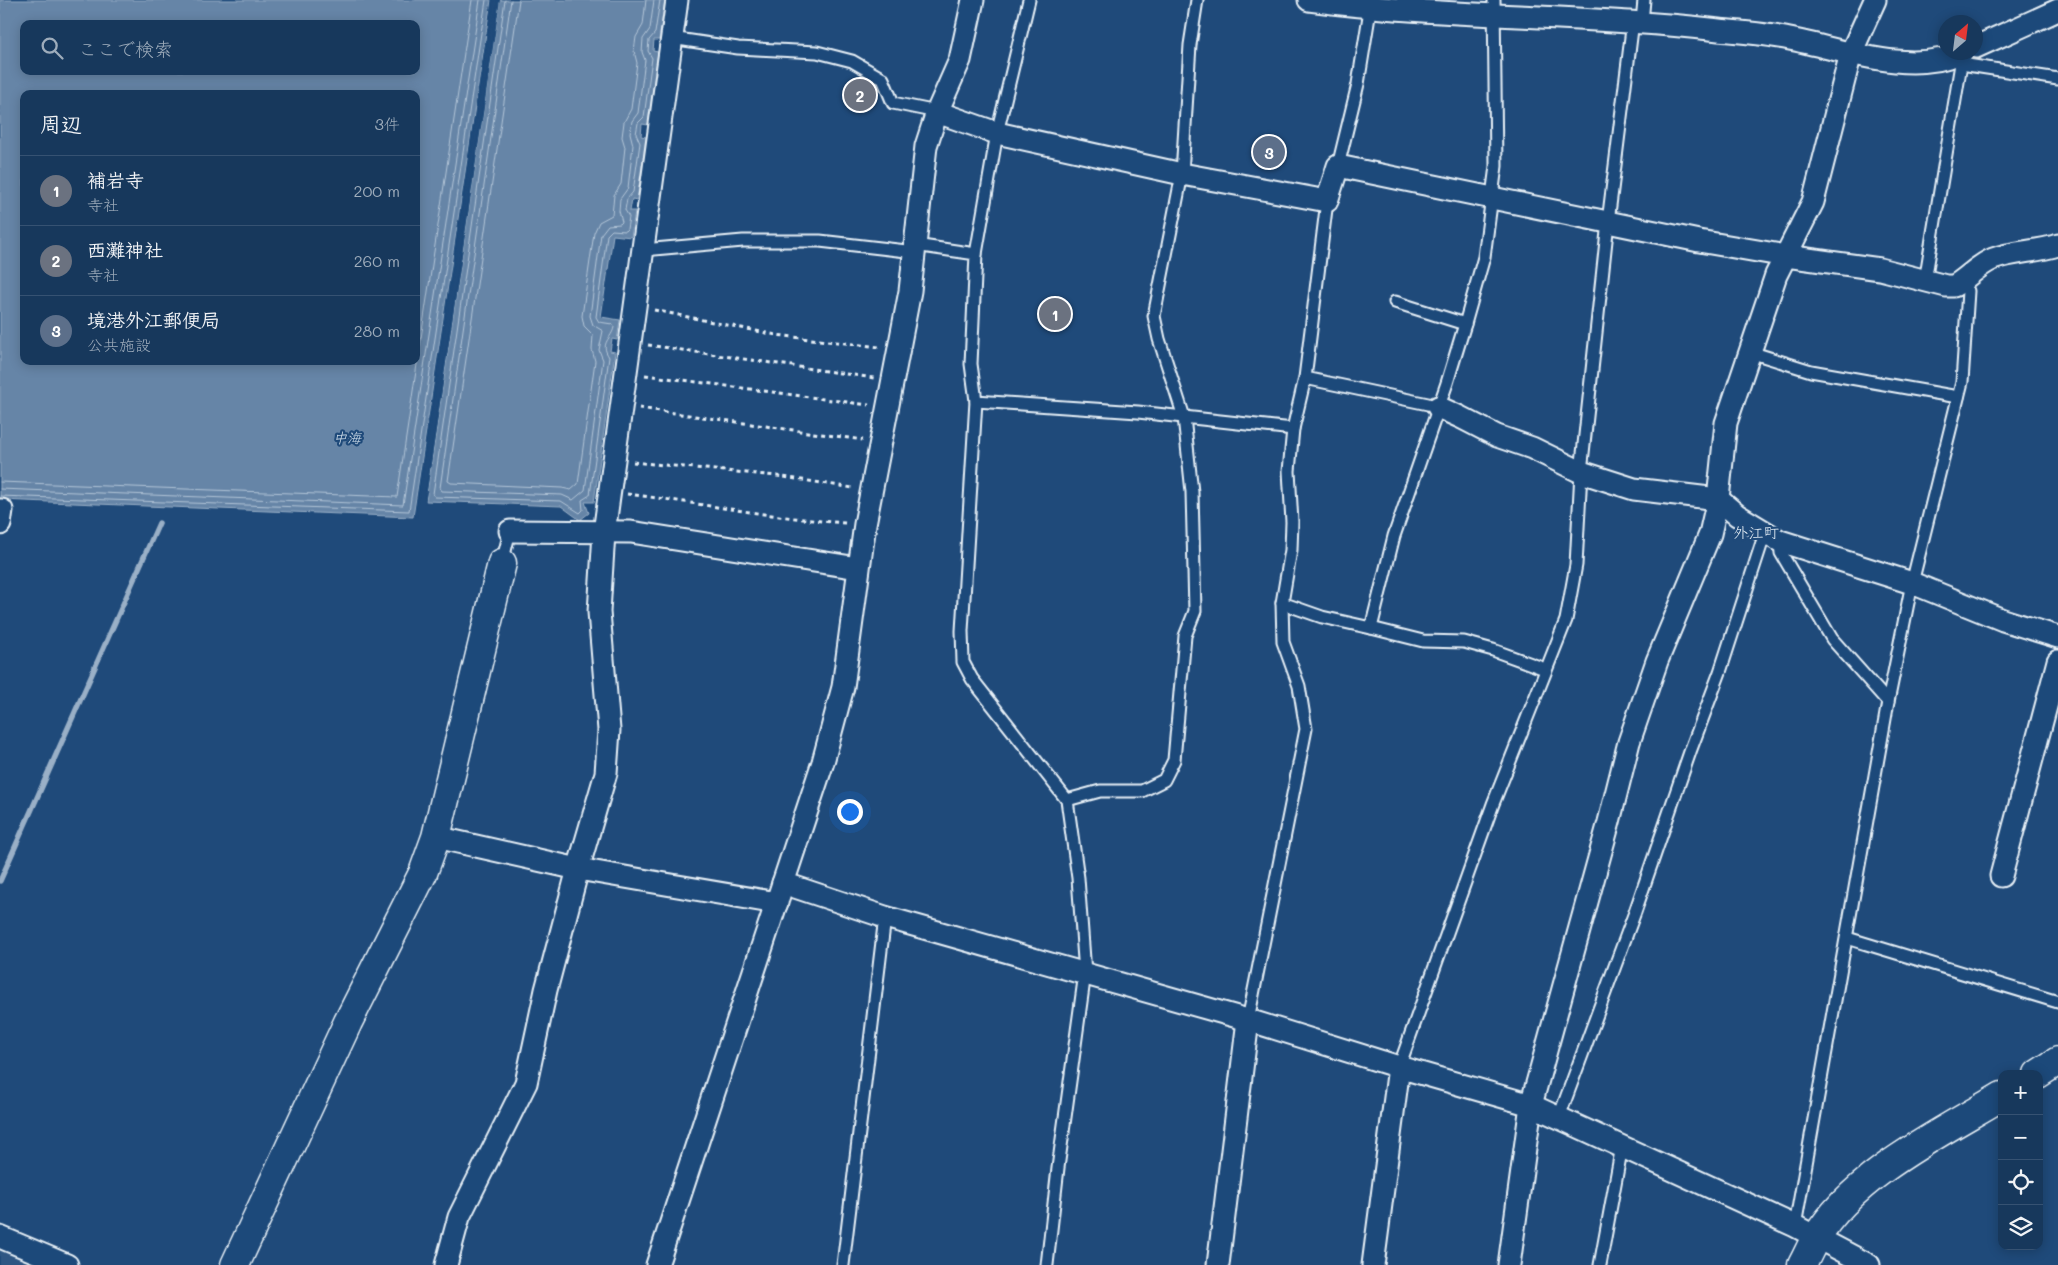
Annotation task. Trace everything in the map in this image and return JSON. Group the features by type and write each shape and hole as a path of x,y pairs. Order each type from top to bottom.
{"street":[{"path":"446,1265 459,1217 526,1084 546,990 578,868 606,773 610,730 599,612 604,534 612,460 636,307 677,0"},
{"path":"657,1265 823,762 843,687 865,524 910,291 926,146 937,112 960,60 973,0"},
{"path":"1309,0 1494,8 1638,21 1784,38 1898,61 1936,62 1948,60"},
{"path":"1509,1265 1531,1105 1609,822 1629,742 1657,661 1710,534 1718,499 1726,424 1776,275 1813,202 1851,53 1875,0"},
{"path":"1983,44 2058,10"},
{"path":"937,112 996,133 1182,174 1327,201 1338,166 1608,222 1786,256 1880,269 1946,286 1954,286 1962,282 1980,265 1991,260 2058,245"},
{"path":"1438,407 1460,416 1497,436 1532,448 1581,472 1634,489 1718,499 1737,515 1772,537 1912,583 2003,620 2058,637"},
{"path":"0,510 2,510 0,524"},
{"path":"510,531 604,534 631,532 858,568"},
{"path":"234,1265 348,1022 423,873 436,836 502,563"},
{"path":"2001,876 2058,661"},
{"path":"436,836 578,868 780,893 885,917 1248,1020 1399,1068 1531,1105 1806,1232 1869,1265"},
{"path":"1218,1265 1248,1020"},
{"path":"2043,1071 2058,1061"},
{"path":"1373,1265 1399,1068"},
{"path":"1802,1265 1806,1232 1842,1205 1881,1169 1998,1098"},
{"path":"0,1237 67,1265"}],"lane":[{"path":"1028,0 996,133 976,254 971,364 976,400 962,632 963,662 972,679 1067,800 1078,878 1086,973 1058,1168 1047,1265"},
{"path":"1067,800 1100,791 1142,791 1164,780 1174,760 1185,636 1195,611 1192,492 1184,418 1159,339 1154,316 1182,174 1190,44 1197,0"},
{"path":"1399,1068 1493,804 1566,620 1576,565 1581,472 1608,222 1638,21 1644,0"},
{"path":"1338,166 1358,84 1371,4"},
{"path":"1371,628 1394,536 1465,324 1484,257 1496,166 1494,8"},
{"path":"671,38 738,48 817,52 852,61 883,79 893,103 937,112"},
{"path":"1925,281 1959,60"},
{"path":"1968,60 2058,79"},
{"path":"1248,1020 1306,729 1299,686 1283,642 1282,603 1291,550 1292,522 1289,471 1293,429 1305,378 1327,201"},
{"path":"643,250 743,241 820,241 976,254"},
{"path":"1806,1232 1847,938 1888,702 1912,583 1962,382 1968,291 1962,282"},
{"path":"1394,302 1465,324"},
{"path":"1750,352 1811,371 1958,397"},
{"path":"1305,378 1438,407"},
{"path":"976,400 1138,412 1293,429"},
{"path":"502,563 510,531"},
{"path":"1772,537 1832,639 1888,702"},
{"path":"1559,1117 1635,912 1691,749 1772,537"},
{"path":"1282,603 1322,616 1423,640 1471,644 1514,656 1545,669"},
{"path":"843,1265 885,917"},
{"path":"1847,938 2058,1002"},
{"path":"1600,1265 1622,1146"}],"path":[{"path":"636,307 776,335 898,350"},
{"path":"630,343 892,381"},
{"path":"625,373 887,408"},
{"path":"620,405 881,442"},
{"path":"612,460 777,476 871,491"},
{"path":"609,492 684,501 800,520 865,524"}],"shaded area":[{"path":"0,1244 50,1265 0,1265"}],"water":[{"name":"中海","path":"0,0 491,0 413,517 0,500"},
{"path":"500,0 665,0 659,40 654,40 653,51 658,52 648,125 642,124 641,136 646,137 637,200 632,199 630,211 635,211 631,237 613,235 601,317 620,320 617,340 612,339 610,351 615,352 594,502 585,502 589,513 580,520 561,506 426,501"}],"pier":[{"path":"492,0 494,0 416,517 414,518"},
{"path":"498,0 500,0 425,503 424,501"}],"waterway":[{"path":"0,881 159,523"}],"place":[{"name":"西灘神社","path":"860,95"},
{"name":"境港外江郵便局","path":"1269,152"},
{"name":"補岩寺","path":"1055,314"}],"district":[{"name":"外江町","path":"1756,533"}]}
